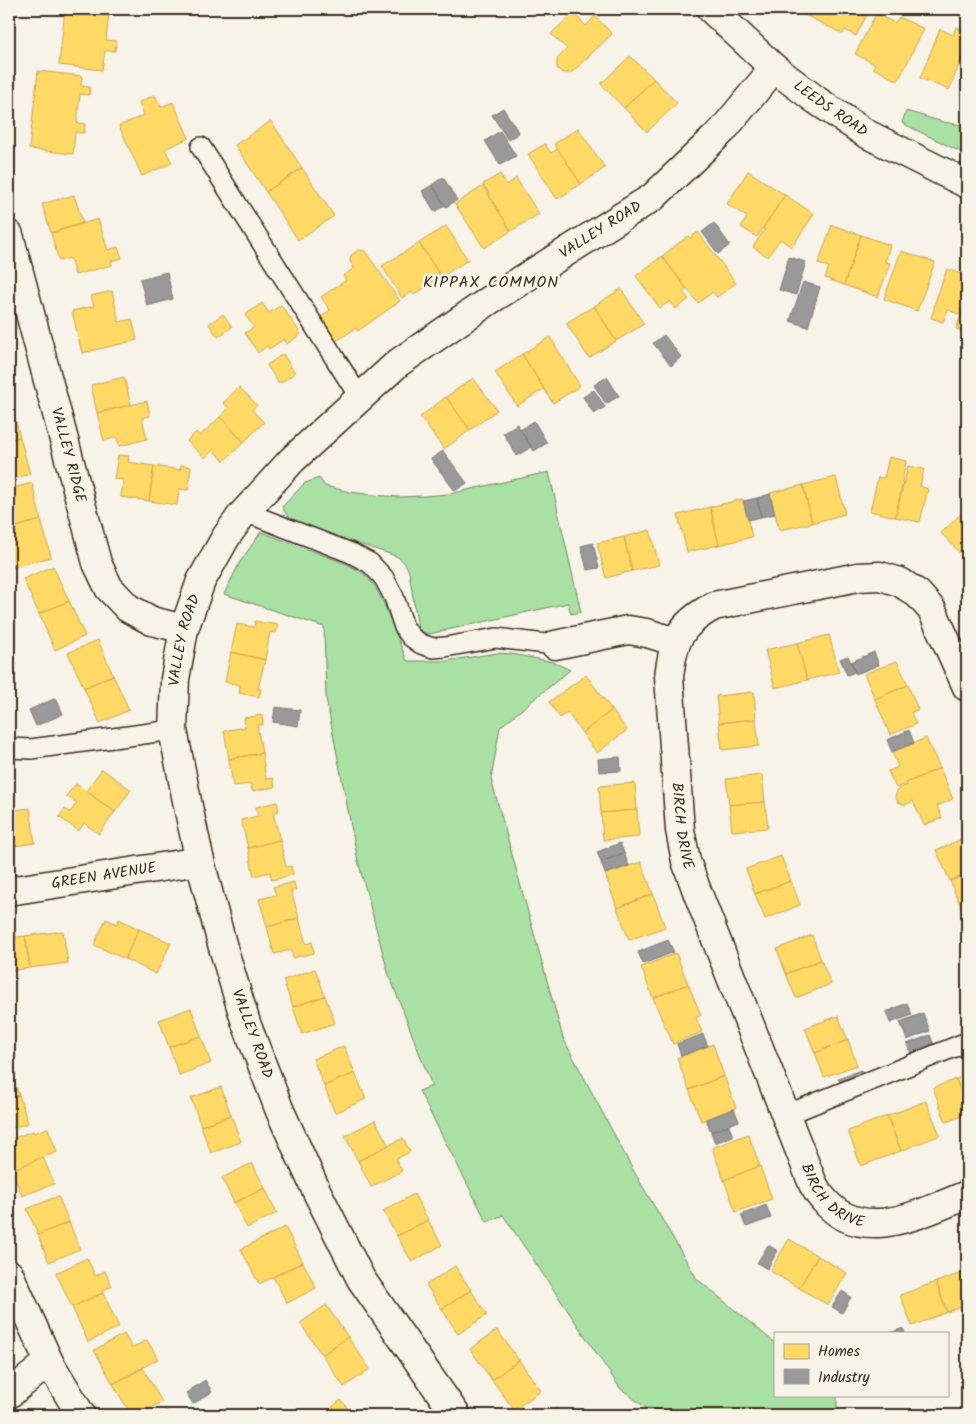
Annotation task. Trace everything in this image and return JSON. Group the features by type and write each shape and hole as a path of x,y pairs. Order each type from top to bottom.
{"street":[{"name":"LEEDS ROAD","path":"711,9 774,68 816,100 865,133 967,184"},
{"name":"VALLEY ROAD","path":"455,1415 361,1279 280,1111 246,1023 222,944 200,861 173,730 174,679 184,629 198,589 226,537 244,512 292,460 398,363 490,300 654,197 723,130 774,68"},
{"name":"VALLEY RIDGE","path":"10,242 97,563 109,588 128,608 152,621 184,629"},
{"name":"BIRCH DRIVE","path":"967,687 932,610 918,594 900,582 880,576 858,577 714,606 698,614 685,626 676,642 671,659 670,686 680,830 686,861 813,1184 824,1201 840,1214 860,1222 880,1224 901,1220 967,1195"},
{"path":"555,645 628,630 647,633 676,642"},
{"name":"GREEN AVENUE","path":"9,891 200,861"},
{"path":"9,1274 49,1362 82,1415"},
{"path":"9,1394 49,1362"}],"lane":[{"path":"201,147 360,398"},
{"path":"244,512 370,563 384,578 394,597 404,627 411,637 421,644 433,648 496,638 555,645"},
{"path":"9,748 31,749 173,730"},
{"path":"786,1116 967,1042"}],"green space":[{"path":"906,111 943,122 967,126 967,153 961,152 902,123"},
{"path":"549,472 581,612 571,614 568,603 429,634 422,632 418,628 409,572 401,559 294,523 282,507 305,483 319,478 325,486 350,492 399,497 449,494"},
{"path":"261,532 347,564 362,572 374,585 382,599 407,661 446,661 497,653 553,662 570,670 500,727 491,779 563,1038 633,1170 697,1279 774,1342 774,1396 837,1396 837,1415 652,1415 650,1411 620,1388 503,1215 487,1222 419,1091 432,1086 388,972 358,861 326,698 324,627 224,594 240,562"}],"building: Homes":[{"path":"65,9 119,9 119,14 109,13 106,40 116,41 115,51 105,51 102,70 59,65"},
{"path":"808,9 870,9 856,36 845,30 843,34 805,15"},
{"path":"573,13 586,26 595,16 612,34 571,73 562,73 557,68 557,59 567,49 551,34"},
{"path":"876,14 895,23 899,17 924,29 898,81 873,68 875,64 855,54"},
{"path":"956,27 967,31 967,45 949,90 920,78 940,29 953,35"},
{"path":"630,56 654,79 624,108 601,84"},
{"path":"38,71 82,76 81,86 90,87 89,95 80,94 77,123 85,124 84,133 75,132 73,154 29,149"},
{"path":"654,79 677,103 647,132 624,108"},
{"path":"155,95 161,107 173,102 189,138 165,149 172,163 142,176 119,126 144,115 139,102"},
{"path":"271,121 302,168 266,192 235,145"},
{"path":"578,128 605,168 581,184 554,144"},
{"path":"545,144 551,153 558,149 581,184 557,199 528,154"},
{"path":"302,168 334,216 298,240 266,192"},
{"path":"748,171 785,195 757,237 741,227 747,217 727,204"},
{"path":"500,174 507,185 516,178 539,214 511,231 483,184"},
{"path":"483,186 511,231 484,248 455,204"},
{"path":"74,195 83,223 51,233 42,204"},
{"path":"785,195 814,214 792,247 780,239 768,257 753,247"},
{"path":"98,219 108,250 118,247 122,258 111,261 112,265 75,275 70,258 59,261 51,233"},
{"path":"832,225 861,235 844,285 825,278 829,267 818,264"},
{"path":"446,226 468,260 441,277 419,243"},
{"path":"698,232 736,283 717,297 713,292 698,303 662,256 688,236 690,238"},
{"path":"861,235 890,245 885,262 890,263 878,297 844,285"},
{"path":"419,243 441,277 414,295 412,292 402,298 382,266"},
{"path":"359,250 365,251 400,301 358,331 356,328 335,342 319,318 330,310 321,297 346,280 343,276 354,268 350,261 351,255"},
{"path":"901,251 935,262 917,311 884,299"},
{"path":"662,256 686,288 683,292 689,299 676,309 670,301 660,308 636,276"},
{"path":"947,269 967,276 967,299 961,315 948,310 943,322 931,318"},
{"path":"621,289 644,324 616,341 594,306"},
{"path":"112,291 119,322 132,319 137,340 82,353 72,311 94,306 91,296"},
{"path":"967,299 967,333 956,329"},
{"path":"262,303 269,313 281,305 301,334 287,344 284,339 269,349 267,346 258,353 245,333 254,327 245,315"},
{"path":"594,306 616,341 589,358 566,323"},
{"path":"223,314 232,327 218,337 209,324"},
{"path":"550,337 580,386 553,403 522,354"},
{"path":"283,354 295,373 279,384 267,365"},
{"path":"522,354 544,389 517,406 495,372"},
{"path":"124,377 131,405 97,413 91,385"},
{"path":"473,378 497,410 470,430 446,397"},
{"path":"239,387 257,405 252,410 264,422 244,442 220,417 229,408 223,403"},
{"path":"446,397 470,430 444,449 420,417"},
{"path":"9,399 20,437 9,439"},
{"path":"147,401 150,416 142,418 147,439 119,446 117,437 104,441 97,413"},
{"path":"220,417 244,442 224,461 213,450 205,458 187,441 196,432 200,436"},
{"path":"20,437 30,474 9,480 9,439"},
{"path":"118,455 129,456 128,462 154,466 149,501 121,497 123,480 114,479"},
{"path":"889,457 906,461 895,517 870,511 878,477 884,478"},
{"path":"181,465 191,467 188,490 179,489 177,505 149,501 154,466 180,470"},
{"path":"908,466 924,469 920,486 928,489 920,522 895,517"},
{"path":"836,477 845,514 812,523 803,485"},
{"path":"32,483 41,520 9,529 9,489"},
{"path":"803,485 812,523 779,530 770,493"},
{"path":"743,499 752,537 719,545 710,507"},
{"path":"710,507 719,545 687,552 678,515"},
{"path":"967,508 967,544 959,552 941,533"},
{"path":"41,520 51,557 9,568 9,529"},
{"path":"650,530 659,565 632,571 624,537"},
{"path":"624,537 632,571 606,578 597,543"},
{"path":"967,544 967,562 959,552"},
{"path":"53,566 69,601 39,614 23,579"},
{"path":"69,601 85,636 55,650 39,614"},
{"path":"255,621 278,625 276,633 270,632 265,660 231,652 237,624 254,627"},
{"path":"829,635 839,672 807,680 797,643"},
{"path":"98,640 113,675 84,688 68,653"},
{"path":"797,643 807,680 775,688 765,650"},
{"path":"9,646 17,665 9,669"},
{"path":"231,652 265,660 258,689 261,689 259,697 239,693 240,685 225,682"},
{"path":"897,661 908,685 875,699 864,674"},
{"path":"113,675 129,710 100,723 84,688"},
{"path":"586,675 612,710 582,733 567,712 560,718 549,702"},
{"path":"908,685 918,710 911,712 916,724 890,735 875,699"},
{"path":"754,692 756,719 719,723 716,696"},
{"path":"612,710 627,730 597,753 582,733"},
{"path":"262,715 263,725 257,725 262,753 229,759 224,731 245,727 244,718"},
{"path":"756,719 759,746 722,750 719,723"},
{"path":"926,738 940,768 896,788 888,771 898,767 892,752"},
{"path":"262,753 266,779 273,778 275,787 252,791 251,784 233,786 229,759"},
{"path":"940,768 953,799 937,806 942,818 924,825 913,801 905,805 898,802 895,796 898,789 907,785 906,783"},
{"path":"102,769 131,790 115,812 86,791"},
{"path":"762,775 765,802 729,805 726,779"},
{"path":"635,783 637,810 601,813 599,786"},
{"path":"76,784 115,812 99,834 84,823 79,831 59,817 65,809 70,812 77,803 66,796"},
{"path":"277,802 279,811 273,813 280,840 248,848 241,820 258,816 256,807"},
{"path":"765,802 768,828 732,831 729,805"},
{"path":"30,808 35,843 9,847 9,811"},
{"path":"637,810 639,837 603,840 601,813"},
{"path":"967,837 967,874 950,881 936,850"},
{"path":"280,840 286,867 291,866 293,875 272,880 270,872 254,876 248,848"},
{"path":"781,856 791,881 755,894 746,869"},
{"path":"641,862 653,894 617,908 605,874"},
{"path":"967,874 967,911 963,912 950,881"},
{"path":"791,881 800,905 765,919 755,894"},
{"path":"294,882 296,890 291,891 299,918 267,927 259,899 276,895 273,887"},
{"path":"653,894 665,927 629,940 617,908"},
{"path":"299,918 306,944 312,942 314,953 293,958 291,950 274,954 267,927"},
{"path":"106,919 117,924 119,919 139,929 125,959 94,945"},
{"path":"139,929 171,943 156,974 125,959"},
{"path":"63,931 68,963 30,968 25,936"},
{"path":"812,935 821,960 786,974 777,949"},
{"path":"25,936 30,968 9,971 9,938"},
{"path":"676,953 688,984 653,998 641,967"},
{"path":"821,960 831,984 796,998 786,974"},
{"path":"315,969 325,996 293,1007 283,980"},
{"path":"688,984 701,1015 696,1018 702,1032 673,1044 653,998"},
{"path":"325,996 335,1023 302,1034 293,1007"},
{"path":"191,1008 201,1036 169,1047 159,1020"},
{"path":"838,1016 848,1040 815,1053 805,1028"},
{"path":"201,1036 211,1063 179,1075 169,1047"},
{"path":"848,1040 857,1065 824,1077 815,1053"},
{"path":"713,1044 724,1076 689,1090 677,1058"},
{"path":"344,1046 355,1073 324,1086 313,1059"},
{"path":"9,1069 19,1095 9,1099"},
{"path":"355,1073 366,1099 335,1113 324,1086"},
{"path":"967,1075 967,1109 956,1079"},
{"path":"724,1076 736,1108 701,1121 689,1090"},
{"path":"956,1079 967,1114 946,1122 933,1088"},
{"path":"221,1087 231,1115 201,1126 191,1098"},
{"path":"19,1095 28,1123 9,1129 9,1099"},
{"path":"926,1101 940,1135 901,1151 887,1116"},
{"path":"231,1115 241,1142 211,1153 201,1126"},
{"path":"887,1116 901,1151 861,1166 848,1131"},
{"path":"375,1120 389,1146 358,1161 345,1136"},
{"path":"48,1128 57,1152 12,1170 9,1162 9,1140 33,1131 34,1133"},
{"path":"748,1134 760,1166 724,1180 712,1148"},
{"path":"403,1138 410,1152 396,1159 402,1171 371,1187 358,1161"},
{"path":"43,1157 54,1184 22,1196 12,1170"},
{"path":"252,1163 265,1188 234,1203 222,1178"},
{"path":"760,1166 772,1199 736,1212 724,1180"},
{"path":"265,1188 277,1213 247,1228 234,1203"},
{"path":"414,1194 428,1220 397,1236 383,1211"},
{"path":"58,1196 69,1222 38,1235 27,1209"},
{"path":"428,1220 442,1245 412,1262 397,1236"},
{"path":"69,1222 80,1249 49,1262 38,1235"},
{"path":"285,1227 303,1262 259,1284 241,1249"},
{"path":"789,1239 818,1256 799,1288 770,1271"},
{"path":"818,1256 847,1273 828,1305 799,1288"},
{"path":"87,1258 95,1276 105,1271 112,1286 102,1291 103,1293 72,1307 56,1273"},
{"path":"303,1262 316,1288 287,1303 273,1277"},
{"path":"455,1266 471,1290 442,1309 426,1285"},
{"path":"967,1271 967,1305 947,1312 936,1282"},
{"path":"936,1282 947,1312 912,1326 900,1295"},
{"path":"471,1290 487,1315 458,1334 442,1309"},
{"path":"103,1293 119,1327 88,1342 72,1307"},
{"path":"326,1305 348,1337 322,1355 300,1323"},
{"path":"497,1330 519,1360 492,1380 470,1349"},
{"path":"124,1334 132,1348 147,1340 158,1359 113,1384 94,1350"},
{"path":"348,1337 370,1369 344,1387 322,1355"},
{"path":"519,1360 541,1391 514,1410 492,1380"},
{"path":"143,1368 162,1402 137,1415 131,1415 113,1384"},
{"path":"341,1400 353,1415 329,1415 335,1410 332,1407"},
{"path":"556,1408 562,1415 545,1415"},
{"path":"166,1410 170,1415 159,1415"}],"building: Industry":[{"path":"503,108 519,133 508,140 492,115"},
{"path":"500,131 516,156 500,165 485,141"},
{"path":"443,177 457,200 446,207 432,185"},
{"path":"432,185 445,205 435,212 422,191"},
{"path":"714,223 730,245 718,254 702,232"},
{"path":"789,257 806,262 796,295 779,290"},
{"path":"167,272 173,299 147,306 140,279"},
{"path":"803,282 820,287 808,327 790,321"},
{"path":"664,335 681,357 671,366 653,343"},
{"path":"607,377 619,396 606,404 594,385"},
{"path":"594,390 605,407 594,414 583,397"},
{"path":"534,421 547,443 534,451 520,430"},
{"path":"517,424 531,447 517,456 503,433"},
{"path":"443,451 467,483 455,491 431,459"},
{"path":"770,494 775,514 761,517 757,498"},
{"path":"757,498 761,517 748,520 743,501"},
{"path":"593,543 599,568 587,570 581,546"},
{"path":"874,652 879,665 856,674 851,662"},
{"path":"848,656 855,672 847,675 840,659"},
{"path":"56,698 63,714 36,726 29,710"},
{"path":"275,707 300,710 298,726 273,722"},
{"path":"909,730 914,743 892,752 887,740"},
{"path":"620,757 621,771 599,772 598,759"},
{"path":"620,843 624,853 601,862 597,852"},
{"path":"624,853 629,866 605,874 601,862"},
{"path":"668,940 674,952 643,964 638,952"},
{"path":"907,1003 912,1015 890,1023 886,1012"},
{"path":"923,1013 930,1031 907,1040 900,1022"},
{"path":"703,1034 708,1046 681,1056 677,1044"},
{"path":"930,1035 936,1050 913,1059 907,1044"},
{"path":"861,1070 865,1080 842,1088 838,1078"},
{"path":"734,1109 739,1121 711,1132 706,1119"},
{"path":"729,1126 733,1136 715,1143 711,1132"},
{"path":"766,1205 771,1218 746,1227 741,1215"},
{"path":"768,1245 778,1251 767,1269 757,1263"},
{"path":"842,1291 851,1297 842,1313 832,1307"},
{"path":"903,1328 905,1332 893,1332"},
{"path":"205,1380 212,1392 193,1404 186,1393"}],"district":[{"name":"KIPPAX COMMON","path":"491,282"}]}
